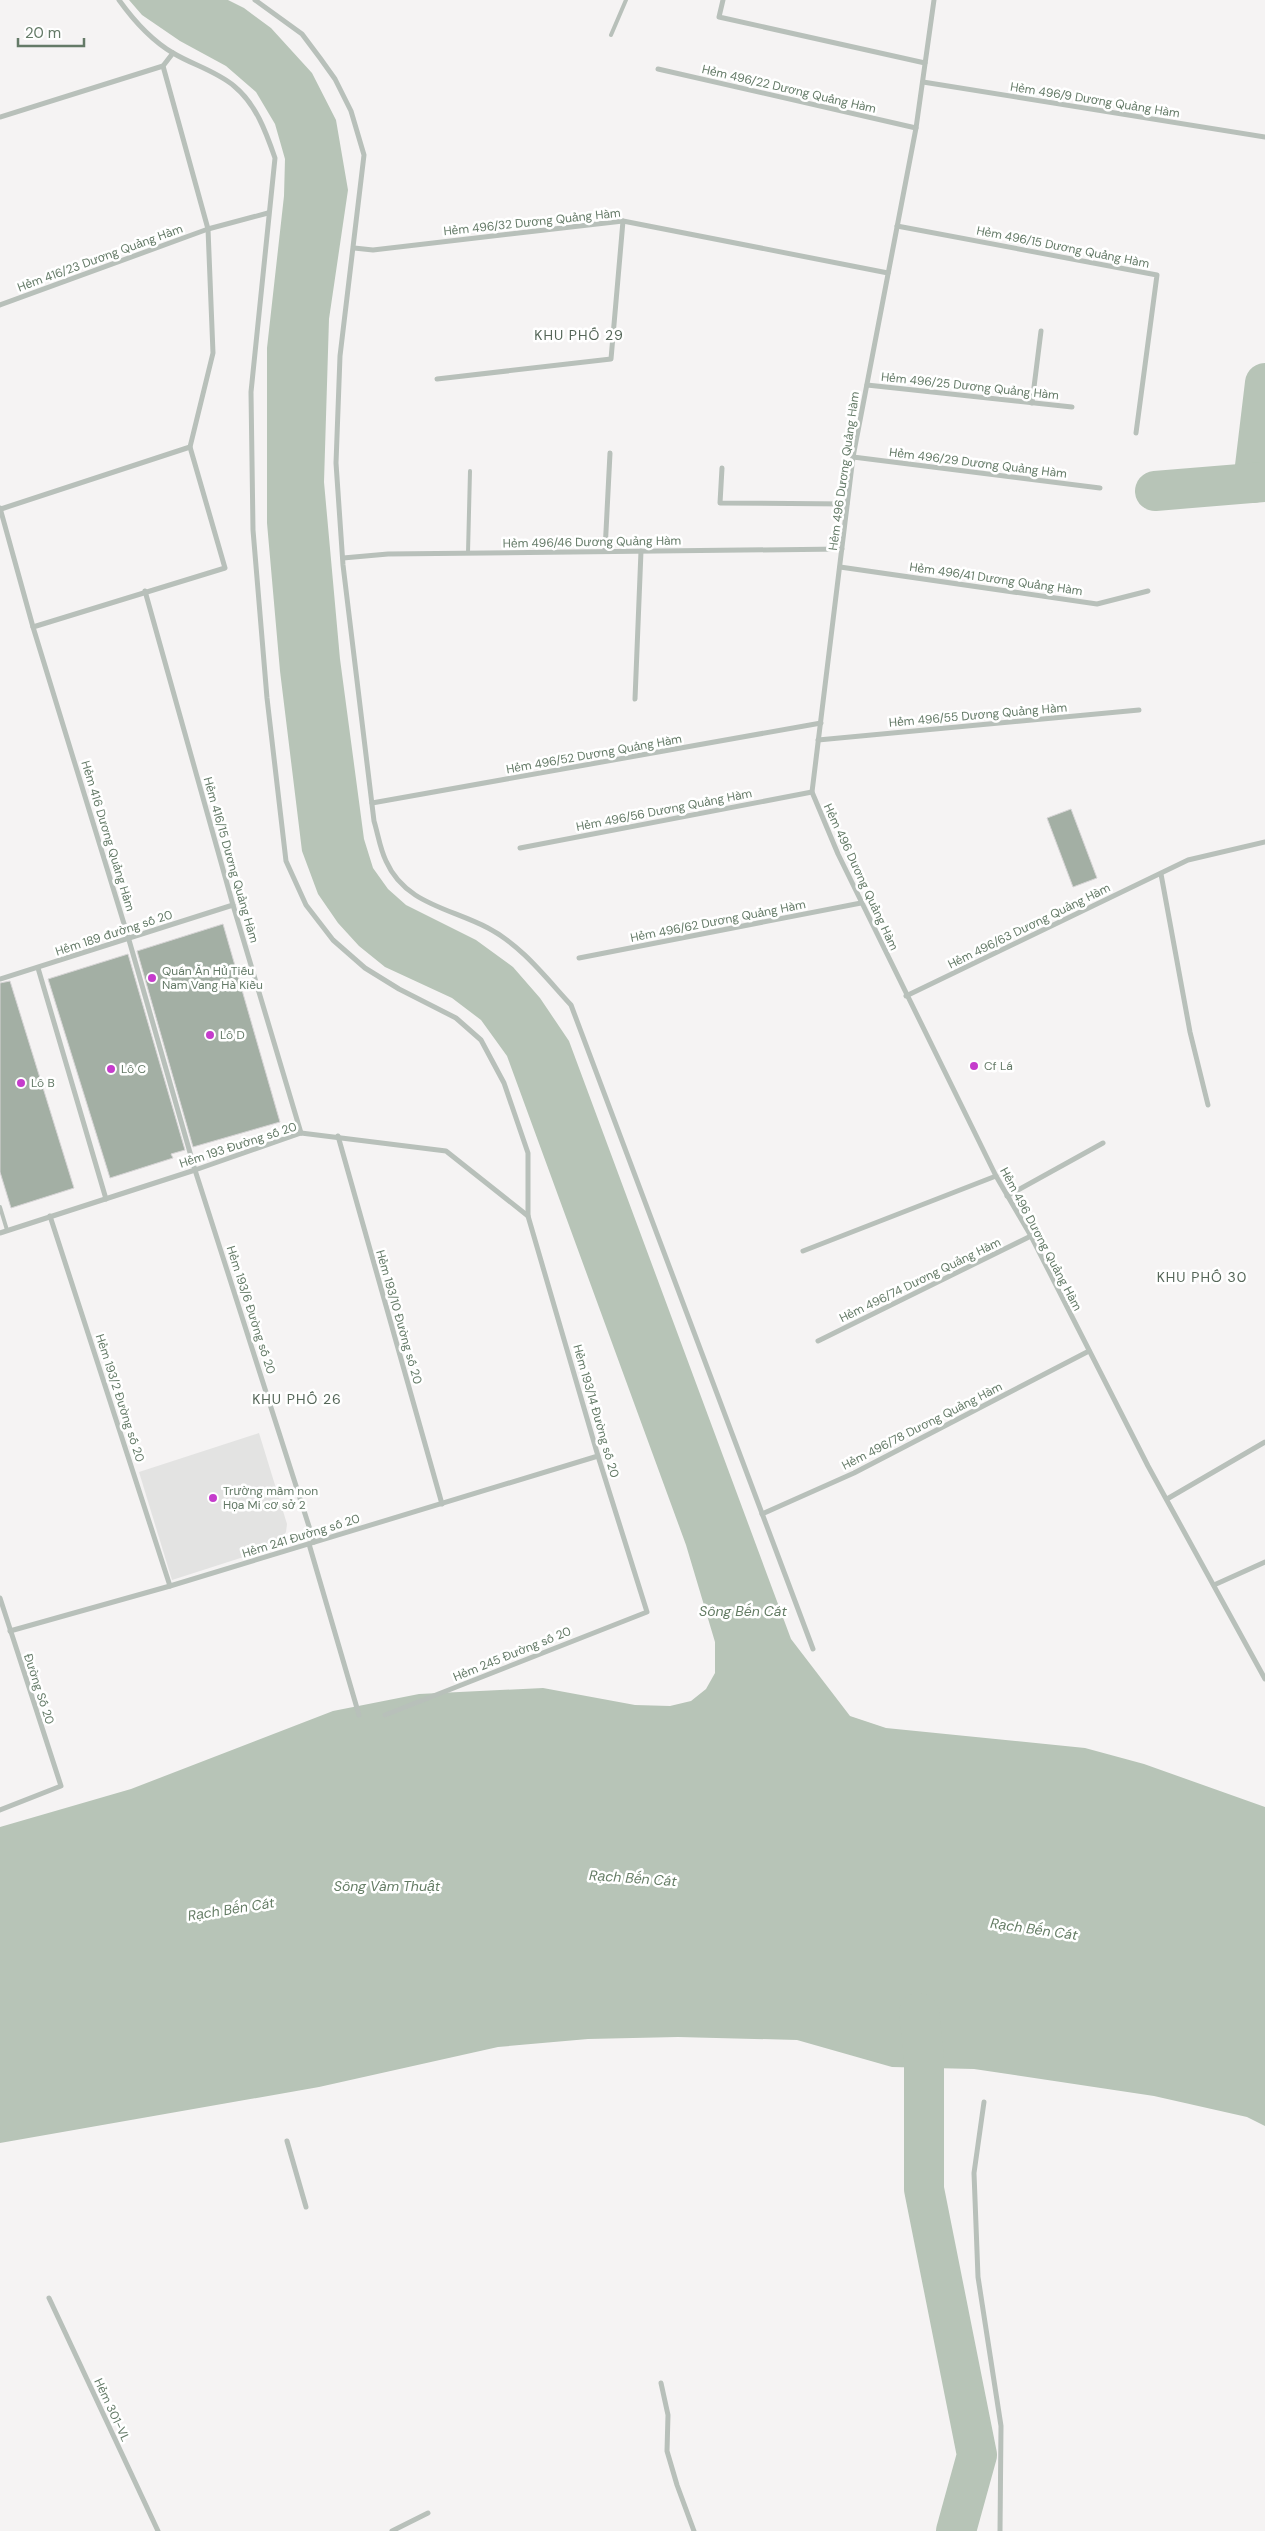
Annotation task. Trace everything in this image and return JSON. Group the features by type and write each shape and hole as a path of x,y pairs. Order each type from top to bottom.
{"street":[{"name":"Hẻm 193/14 Đường số 20","path":"119,0 153,40 172,53 217,75 234,86 245,97 264,128 274,158 273,188 268,213 251,392 253,530 267,698 286,861 306,905 334,940 365,968 399,989 456,1018 481,1040 504,1083 528,1153 528,1216 598,1456 647,1612"},
{"path":"255,0 302,34 335,79 351,111 364,155 340,356 336,463 343,558 374,821 386,861 403,888 428,903 489,928 529,959 571,1005 813,1648"},
{"path":"723,0 718,16 926,63"},
{"name":"Hẻm 496 Dương Quảng Hàm","path":"934,0 916,128 853,457 812,792 861,903 996,1176 1031,1236 1167,1499 1265,1679"},
{"path":"0,117 163,66 172,53"},
{"path":"33,627 225,568 190,447 213,353 208,229 163,66"},
{"name":"Hẻm 496/22 Dương Quảng Hàm","path":"658,69 916,128"},
{"name":"Hẻm 496/9 Dương Quảng Hàm","path":"923,82 1265,137"},
{"name":"Hẻm 416/23 Dương Quảng Hàm","path":"0,305 208,229 268,213"},
{"path":"437,380 611,359 623,222"},
{"name":"Hẻm 496/32 Dương Quảng Hàm","path":"354,248 373,250 623,222 888,273"},
{"name":"Hẻm 496/15 Dương Quảng Hàm","path":"897,226 1157,275 1136,433"},
{"path":"1032,403 1041,330"},
{"name":"Hẻm 496/25 Dương Quảng Hàm","path":"867,385 1072,406"},
{"path":"0,509 190,447"},
{"path":"605,551 610,453"},
{"name":"Hẻm 496/29 Dương Quảng Hàm","path":"853,457 1100,488"},
{"path":"722,468 720,503 847,504"},
{"name":"Hẻm 416 Dương Quảng Hàm","path":"0,509 33,627 129,940 195,1170"},
{"name":"Hẻm 496/46 Dương Quảng Hàm","path":"343,558 388,554 842,549"},
{"path":"635,699 641,551"},
{"name":"Hẻm 496/41 Dương Quảng Hàm","path":"840,567 1097,604 1148,591"},
{"name":"Hẻm 416/15 Dương Quảng Hàm","path":"145,592 233,905 301,1133"},
{"name":"Hẻm 496/55 Dương Quảng Hàm","path":"818,740 1139,710"},
{"name":"Hẻm 496/52 Dương Quảng Hàm","path":"372,803 820,723"},
{"name":"Hẻm 496/56 Dương Quảng Hàm","path":"520,848 812,792"},
{"name":"Hẻm 496/63 Dương Quảng Hàm","path":"906,996 1188,860 1265,842"},
{"path":"1161,874 1190,1032 1208,1105"},
{"name":"Hẻm 496/62 Dương Quảng Hàm","path":"579,958 861,903"},
{"name":"Hẻm 189 đường số 20","path":"0,979 129,940 233,905"},
{"path":"38,968 106,1199"},
{"name":"Hẻm 193 Đường số 20","path":"0,1233 195,1170 301,1133 338,1136 446,1151 528,1216"},
{"name":"Hẻm 193/10 Đường số 20","path":"338,1136 442,1504"},
{"path":"1008,1196 1103,1143"},
{"name":"Hẻm 193/6 Đường số 20","path":"195,1170 312,1543 359,1715"},
{"path":"803,1251 996,1176"},
{"name":"Hẻm 193/2 Đường số 20","path":"50,1216 170,1586"},
{"name":"Hẻm 496/74 Dương Quảng Hàm","path":"818,1341 1031,1236"},
{"name":"Hẻm 496/78 Dương Quảng Hàm","path":"762,1514 854,1473 1089,1351"},
{"path":"1167,1499 1265,1442"},
{"name":"Hẻm 241 Đường số 20","path":"10,1631 170,1586 598,1456"},
{"path":"1214,1585 1265,1562"},
{"name":"Đường Số 20","path":"0,1598 61,1786 0,1810"},
{"name":"Hẻm 245 Đường số 20","path":"385,1715 647,1612"},
{"path":"984,2102 974,2173 978,2277 1001,2426 1000,2531"},
{"path":"287,2141 306,2207"},
{"name":"Hẻm 301-VL","path":"49,2298 158,2531"},
{"path":"661,2383 668,2415 667,2451 676,2485 694,2531"},
{"path":"392,2531 428,2513"}],"lane":[{"path":"611,35 626,0"},
{"path":"468,553 470,471"},
{"path":"0,1207 7,1230"}],"shaded area":[{"name":"Trường mầm non Họa Mi cơ sở 2","path":"259,1433 287,1524 286,1532 280,1541 262,1551 172,1580 139,1472"}],"water":[{"name":"Sông Vàm Thuật","path":"129,0 228,0 244,8 271,28 312,73 336,120 348,190 329,319 324,482 340,659 364,839 373,868 388,889 406,905 476,940 513,967 540,998 569,1041 791,1639 850,1716 886,1728 1085,1748 1144,1764 1265,1807 1265,2126 1247,2117 1154,2096 974,2069 892,2067 797,2040 678,2037 588,2039 498,2047 319,2087 0,2143 0,1827 131,1789 333,1711 419,1694 543,1688 635,1705 670,1706 691,1701 706,1689 715,1673 715,1642 686,1545 507,1056 481,1020 452,998 385,967 359,946 338,923 318,894 302,851 280,671 267,523 267,348 284,196 285,159 275,124 256,92 226,66 180,41 142,15"}],"building":[{"path":"1071,809 1097,878 1073,887 1047,818"},
{"name":"Lô D","path":"223,924 280,1122 193,1147 137,951"},
{"name":"Lô C","path":"128,954 185,1150 171,1154 173,1158 110,1178 48,979"},
{"name":"Lô B","path":"10,981 74,1188 11,1208 0,1172 0,983"}],"waterway":[{"path":"1253,483 1265,383"},
{"path":"1155,491 1265,482"},
{"path":"919,2013 924,2058 924,2189 977,2455 956,2531"}],"place":[{"name":"Quán Ăn Hủ Tiếu Nam Vang Hà Kiều","path":"152,978"},
{"name":"Lô D","path":"210,1035"},
{"name":"Cf Lá","path":"974,1066"},
{"name":"Lô C","path":"111,1069"},
{"name":"Lô B","path":"21,1083"},
{"name":"Trường mầm non Họa Mi cơ sở 2","path":"213,1498"}],"district":[{"name":"KHU PHỐ 29","path":"579,335"},
{"name":"KHU PHỐ 30","path":"1202,1277"},
{"name":"KHU PHỐ 26","path":"297,1399"}],"water label":[{"name":"Sông Bến Cát","path":"743,1611"},
{"name":"Rạch Bến Cát","path":"633,1878"},
{"name":"Rạch Bến Cát","path":"231,1909"},
{"name":"Rạch Bến Cát","path":"1034,1929"}]}
